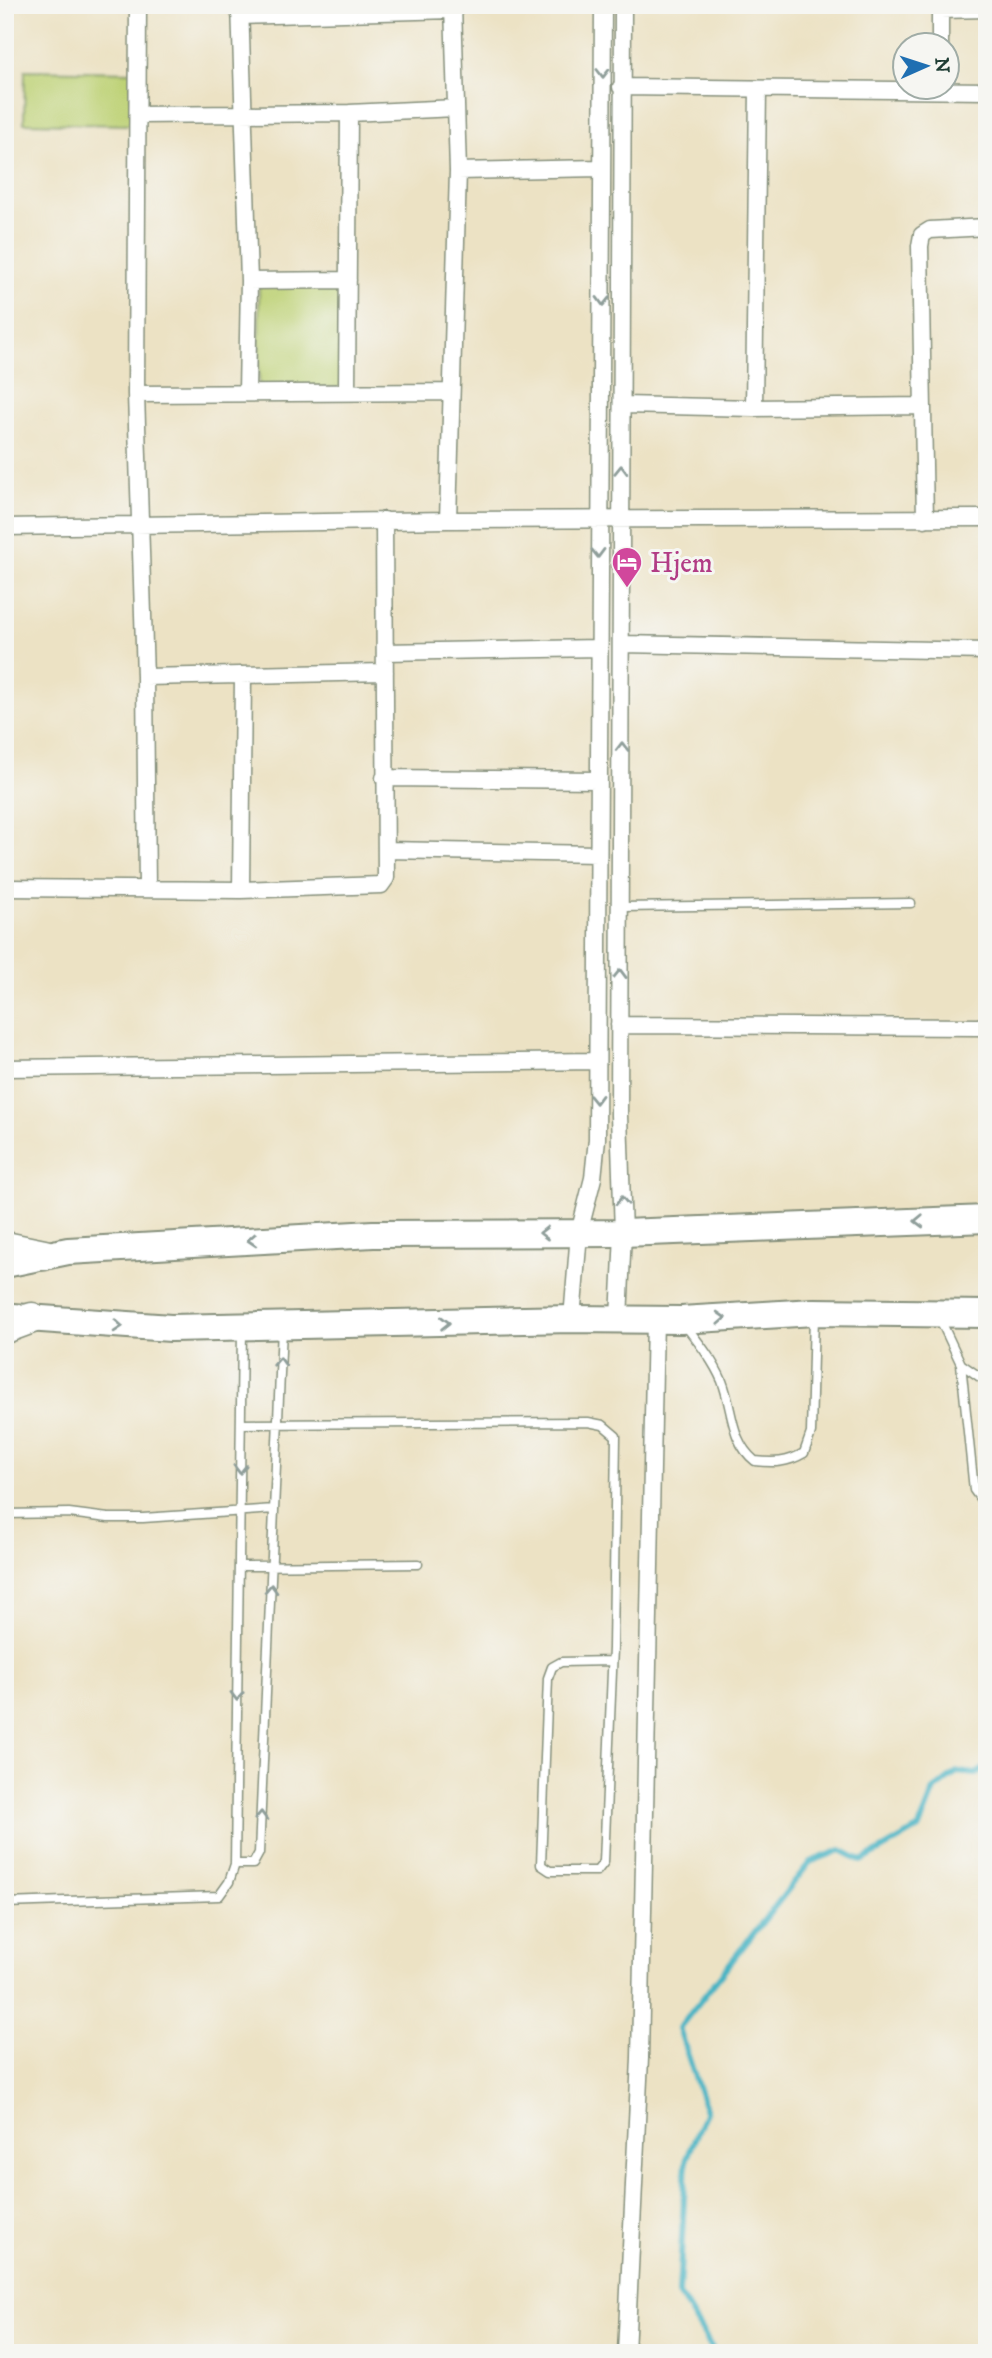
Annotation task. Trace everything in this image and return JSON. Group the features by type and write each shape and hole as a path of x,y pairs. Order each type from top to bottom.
{"highway":[{"path":"5,1247 44,1255"}],"main road":[{"path":"5,1264 44,1255 373,1234 623,1233 987,1219"},
{"path":"14,1321 140,1327 242,1327 572,1319 681,1320 814,1312 987,1314"}],"street":[{"path":"138,5 136,394 142,523 147,889"},
{"path":"572,1319 579,1233 593,1178 597,1139 595,1061 598,520 603,312 603,5"},
{"path":"619,1319 623,1233 619,1025 623,5"},
{"path":"247,392 249,281 240,10 453,8 458,171 448,520"},
{"path":"940,32 940,8 987,9"},
{"path":"621,87 890,89"},
{"path":"754,408 758,89"},
{"path":"960,90 987,91"},
{"path":"139,115 349,113 456,108"},
{"path":"347,392 349,113"},
{"path":"458,171 601,168"},
{"path":"925,519 920,246 922,235 948,227 987,227"},
{"path":"249,281 348,280"},
{"path":"136,394 450,392"},
{"path":"623,405 754,408 922,405"},
{"path":"5,527 384,520 987,518"},
{"path":"5,888 241,890 381,885 386,878 384,520"},
{"path":"622,644 987,651"},
{"path":"385,652 599,648"},
{"path":"145,677 385,672"},
{"path":"241,890 243,675"},
{"path":"384,778 597,780"},
{"path":"386,850 598,854"},
{"path":"619,1025 979,1027 987,1024"},
{"path":"5,1068 595,1061"},
{"path":"626,2353 640,2058 655,1319"}],"lane":[{"path":"621,906 911,904"},
{"path":"681,1320 710,1356 722,1381 733,1416 737,1441 755,1461 774,1463 790,1461 804,1453 811,1433 814,1312"},
{"path":"938,1314 961,1364 974,1490 987,1508"},
{"path":"235,1864 253,1864 259,1853 282,1326"},
{"path":"5,1903 219,1896 225,1891 235,1864 242,1327"},
{"path":"961,1364 987,1382"},
{"path":"241,1424 588,1422 610,1429 616,1436 618,1455 612,1661 604,1862 597,1871 550,1871 541,1865 548,1678 552,1667 561,1662 612,1661"},
{"path":"5,1514 69,1513 108,1518 143,1518 274,1509"},
{"path":"239,1566 418,1564"}],"green space":[{"path":"25,70 132,72 131,125 24,123"},
{"path":"259,286 345,286 345,388 259,387"}],"waterway":[{"path":"715,2353 679,2294 686,2161 706,2111 679,2028 810,1862 841,1850 862,1861 919,1828 934,1790 957,1772 976,1774 987,1767"}],"place":[{"name":"Hjem","path":"627,589"}]}
